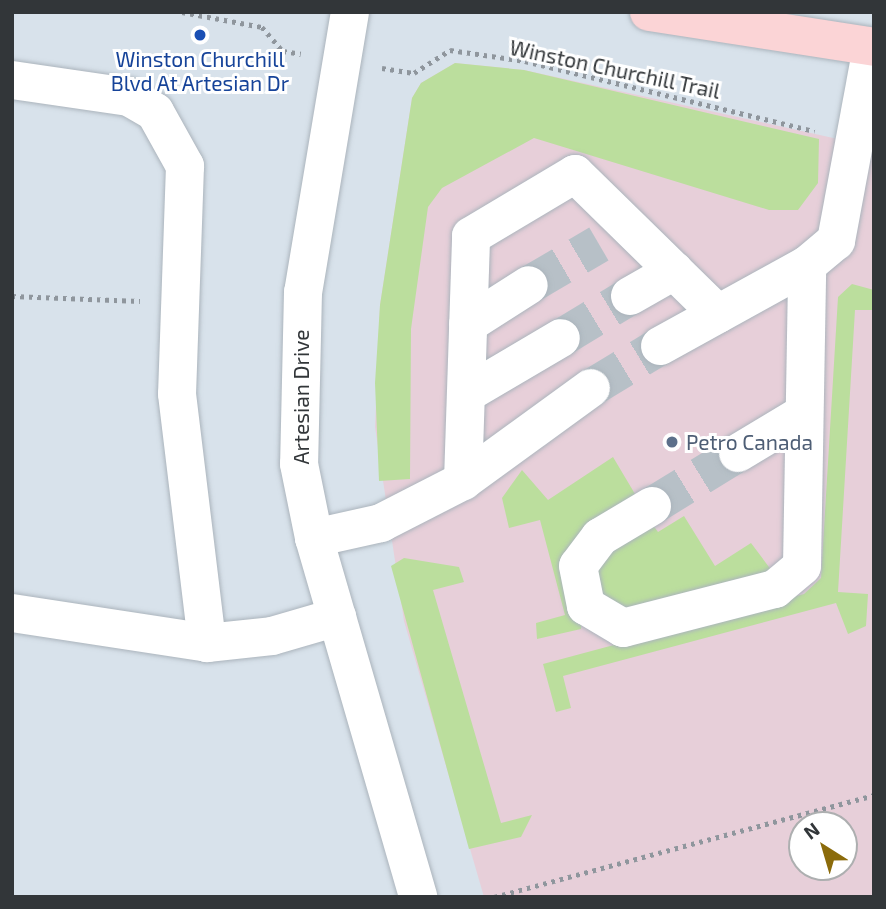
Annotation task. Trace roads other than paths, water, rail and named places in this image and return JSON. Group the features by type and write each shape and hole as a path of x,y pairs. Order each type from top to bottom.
{"main road":[{"path":"649,12 873,47"}],"street":[{"name":"Artesian Drive","path":"350,12 297,348 299,464 314,538 418,897"},
{"path":"660,346 807,265 836,241 873,47"},
{"path":"12,80 129,97 155,112 185,166 178,298 177,394 207,642"},
{"path":"463,481 471,236 575,174 613,234 674,271 718,314"},
{"path":"652,506 585,550 579,589 600,618 623,628 775,589 802,566 807,265"},
{"path":"630,296 674,271"},
{"path":"468,324 529,285"},
{"path":"466,394 561,338"},
{"path":"314,538 381,523 463,481 592,388"},
{"path":"738,453 803,414"},
{"path":"12,613 207,642 272,636 337,617"}],"tunnel":[{"path":"529,285 599,244"},
{"path":"561,338 630,296"},
{"path":"591,388 660,346"},
{"path":"652,506 738,453"}],"place":[{"name":"Winston Churchill Blvd At Artesian Dr","path":"200,35"},
{"name":"Petro Canada","path":"672,442"}]}
